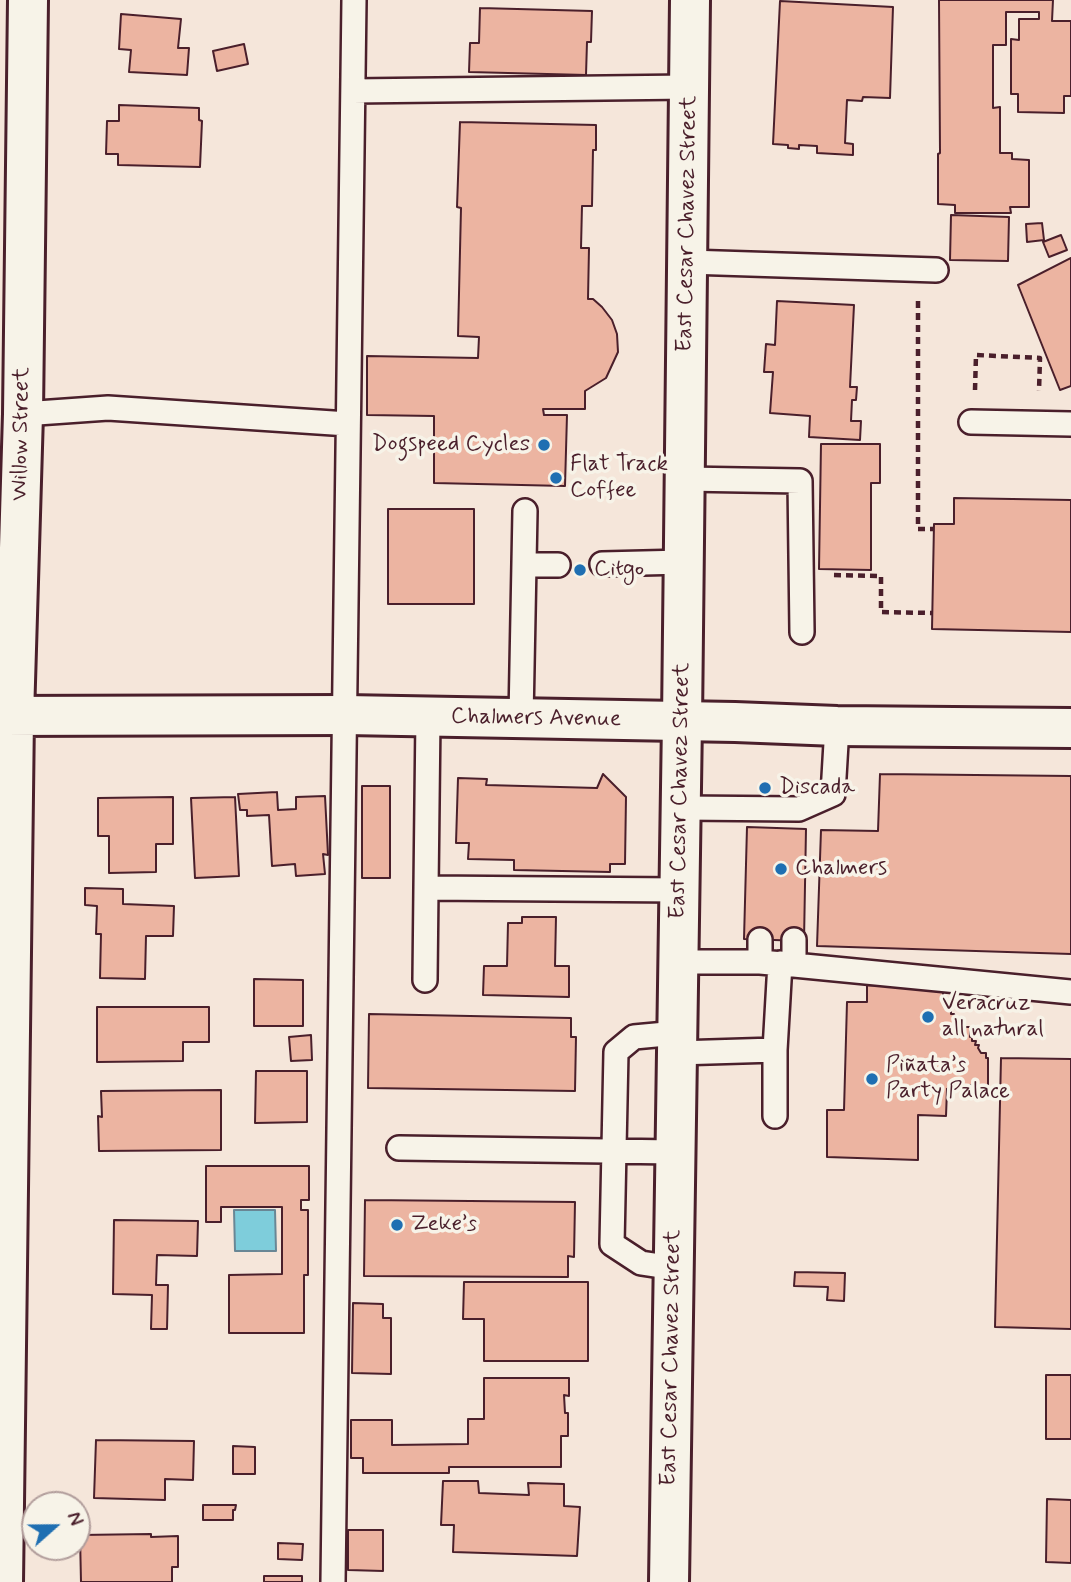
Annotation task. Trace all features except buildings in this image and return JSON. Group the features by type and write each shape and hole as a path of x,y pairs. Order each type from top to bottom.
{"street":[{"name":"Willow Street","path":"3,1582 7,716 23,414 28,0"},
{"name":"East Cesar Chavez Street","path":"668,1582 680,890 690,0"},
{"name":"Chalmers Avenue","path":"7,716 346,715 837,726 1071,728"}],"lane":[{"path":"333,1582 354,0"},
{"path":"353,91 689,87"},
{"path":"688,262 927,270"},
{"path":"23,414 108,408 348,424"},
{"path":"973,422 1071,424"},
{"path":"685,479 800,481 802,632"},
{"path":"522,718 525,511"},
{"path":"602,564 684,562"},
{"path":"524,565 558,565"},
{"path":"425,980 428,717"},
{"path":"681,808 798,819 833,794 837,726"},
{"path":"425,888 680,890"},
{"path":"773,957 794,940"},
{"path":"773,957 775,1116"},
{"path":"678,962 773,957 1071,992"},
{"path":"674,1268 641,1263 612,1244 616,1052 634,1037 775,1050"},
{"path":"399,1148 675,1153"}],"path":[{"path":"927,270 918,529 934,529"},
{"path":"973,422 976,355 1040,358 1039,394 1049,394"}],"water":[{"path":"234,1210 275,1210 276,1251 235,1251"}],"place":[{"name":"Dogspeed Cycles","path":"544,445"},
{"name":"Flat Track Coffee","path":"556,478"},
{"name":"Citgo","path":"580,570"},
{"name":"Discada","path":"765,788"},
{"name":"Chalmers","path":"781,869"},
{"name":"Veracruz all natural","path":"928,1017"},
{"name":"Piñata’s Party Palace","path":"872,1079"},
{"name":"Zeke’s","path":"397,1225"}]}
